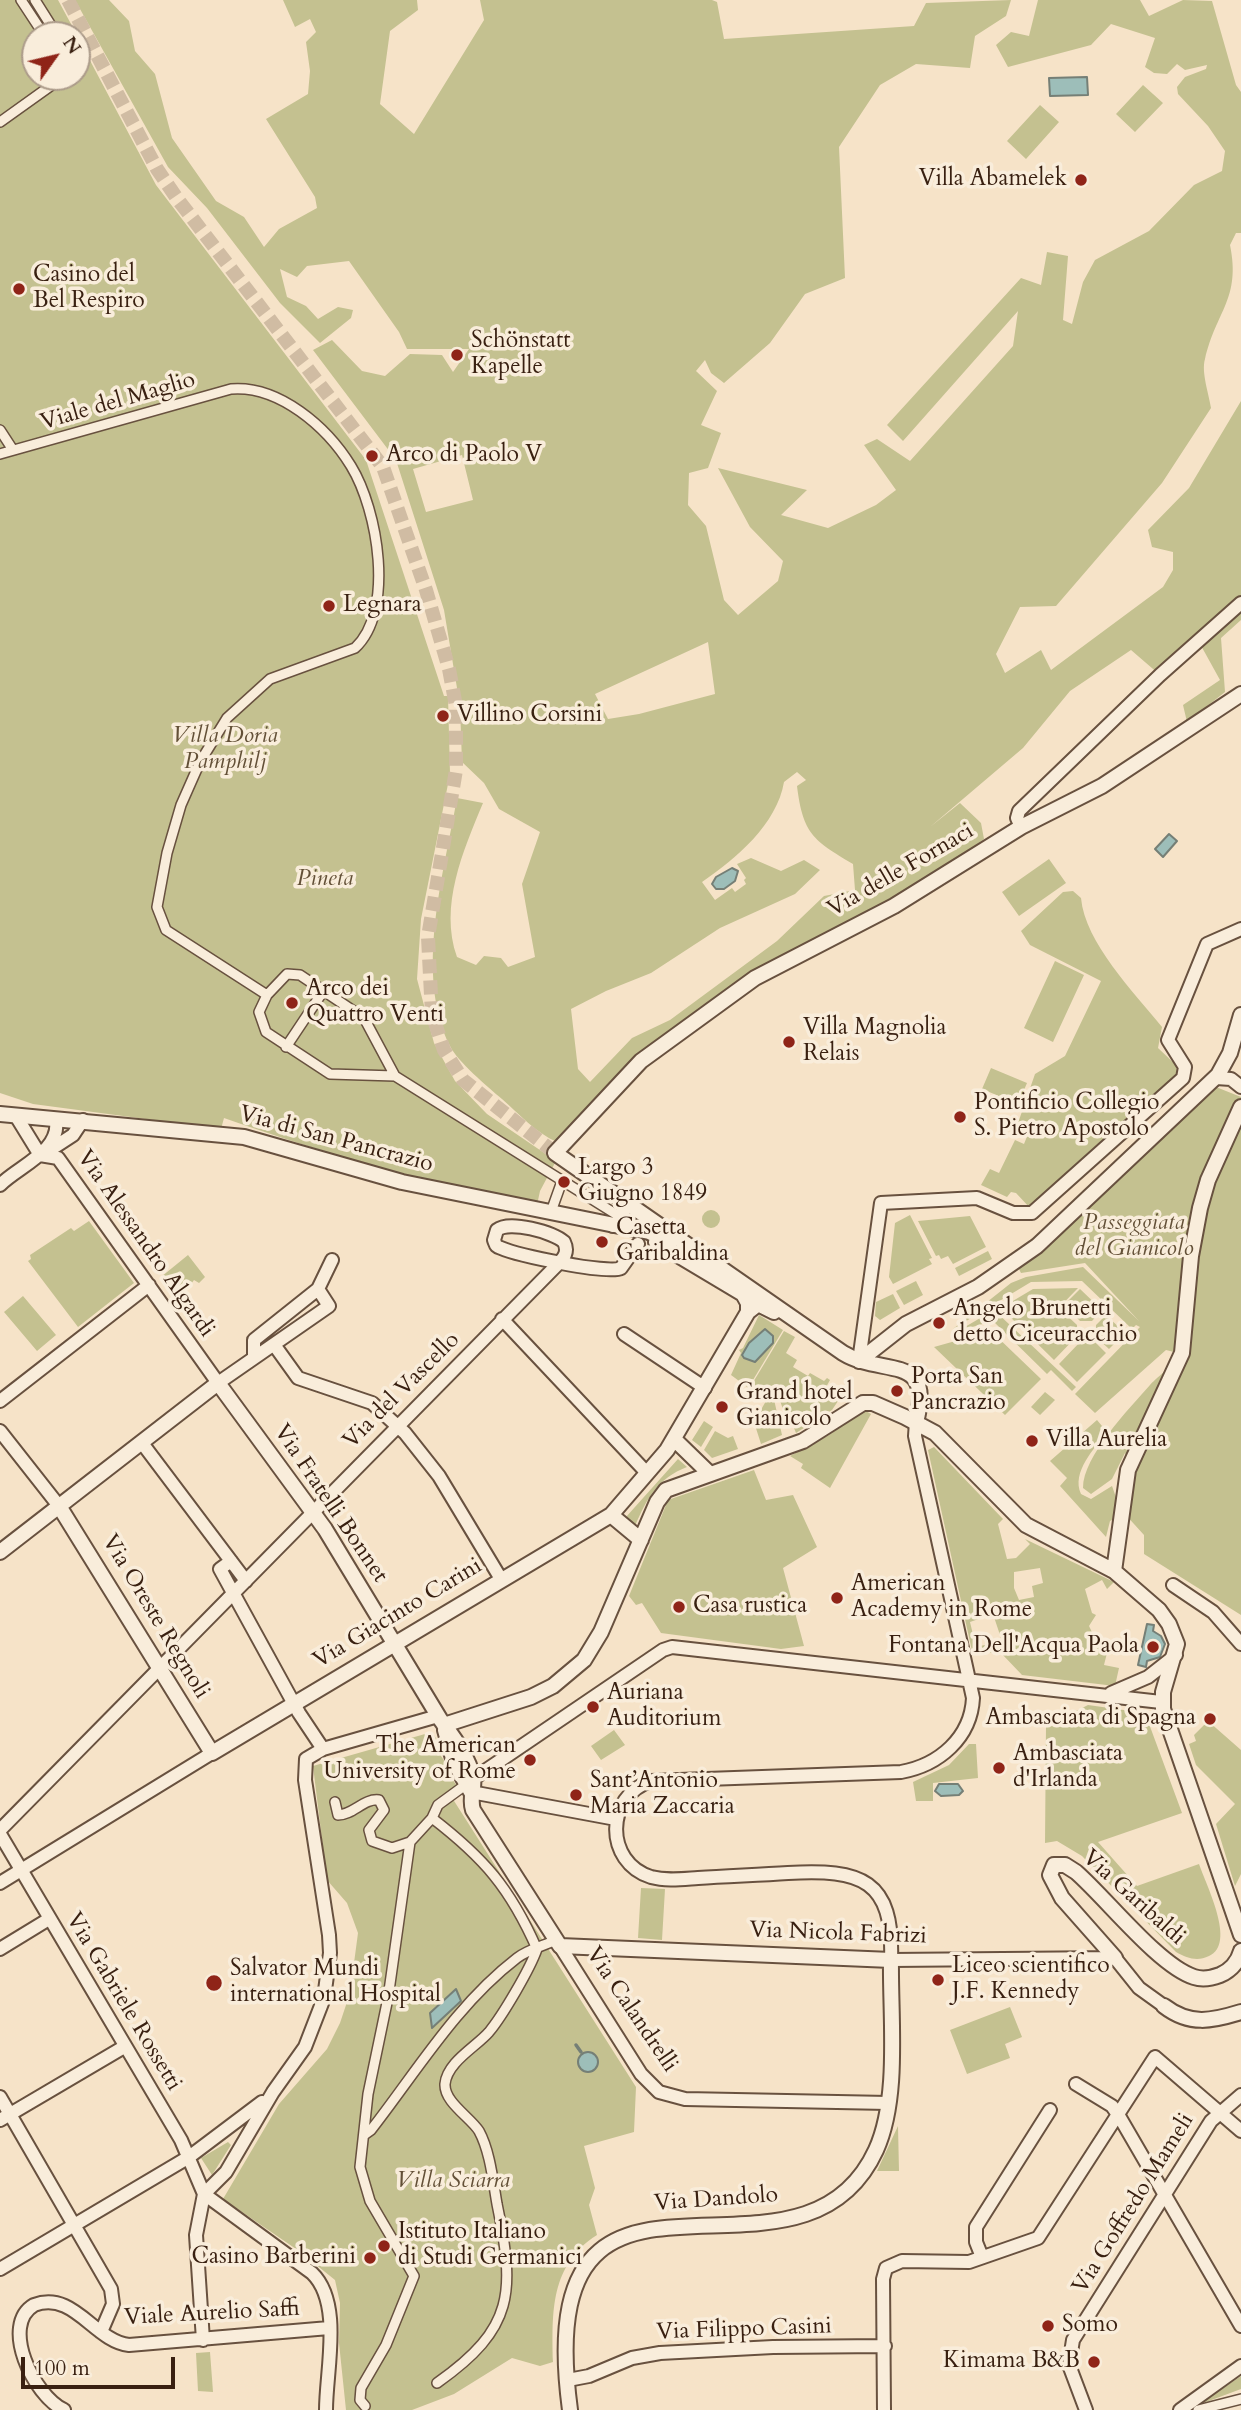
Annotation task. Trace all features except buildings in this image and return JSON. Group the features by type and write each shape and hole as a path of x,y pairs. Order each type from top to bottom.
{"street":[{"path":"22,0 35,21"},
{"path":"34,0 48,21"},
{"path":"0,122 45,91"},
{"name":"Viale del Maglio","path":"0,454 231,389 247,388 265,393 304,415 352,468 375,541 378,600 374,621 365,639 355,648 270,679 220,727 181,805 161,879 159,914 170,933 267,995"},
{"path":"0,430 13,450"},
{"path":"1021,827 1017,818 1019,811 1151,684 1241,603"},
{"name":"Via delle Fornaci","path":"623,1202 555,1153 641,1061 755,978 894,906 1021,827 1118,777 1241,694"},
{"path":"859,1361 881,1203 977,1198 1013,1213 1032,1213 1183,1078 1185,1068 1168,1040 1207,944 1241,929"},
{"path":"395,1076 331,1074 286,1047 266,1032 260,1022 259,1012 267,995 282,976 292,973 324,990 364,1018 395,1076 562,1181 617,1222 623,1202"},
{"path":"286,1047 324,990"},
{"path":"859,1361 906,1324 978,1287 1030,1251 1216,1078 1230,1053 1240,1021"},
{"path":"1216,1078 1231,1079 1241,1087"},
{"path":"1114,1571 1128,1470 1182,1353 1192,1249 1200,1208 1208,1180 1241,1107"},
{"name":"Via di San Pancrazio","path":"0,1114 244,1137 378,1177 517,1207 617,1222 743,1294 748,1303 748,1312 761,1305 859,1361"},
{"path":"0,1121 16,1116 40,1154"},
{"path":"0,1185 40,1154 57,1134 57,1120"},
{"name":"Via Alessandro Algardi","path":"40,1154 73,1135 83,1120"},
{"name":"Via Alessandro Algardi","path":"40,1154 58,1158 218,1383"},
{"path":"552,1209 562,1181"},
{"name":"Via di San Pancrazio","path":"623,1202 815,1334"},
{"name":"Via di San Pancrazio","path":"623,1202 641,1238"},
{"path":"514,1227 517,1207"},
{"path":"560,1262 567,1251 562,1239 503,1225 496,1231 494,1240 498,1247 560,1262 617,1271 641,1238"},
{"name":"Via di San Pancrazio","path":"641,1238 657,1235 721,1273 739,1280"},
{"path":"254,1356 254,1340 318,1290 332,1260"},
{"name":"Via del Vascello","path":"236,1593 312,1511 560,1262"},
{"path":"0,1401 149,1285"},
{"path":"0,1552 254,1356 275,1346 329,1306 318,1290"},
{"name":"Via Giacinto Carini","path":"0,1883 294,1703 611,1515 674,1439 748,1312"},
{"path":"502,1319 647,1473"},
{"path":"624,1334 705,1388"},
{"path":"275,1346 295,1374 306,1381 372,1403 398,1426 439,1476 501,1579"},
{"path":"859,1361 897,1368 912,1374 919,1383 921,1398 915,1436 973,1704 960,1737 947,1752 925,1766 891,1773 655,1780 642,1784 627,1796 616,1819 617,1839 625,1858 639,1872 655,1878 833,1872 859,1878 877,1894 888,1912 892,1934 891,1960"},
{"name":"Via Fratelli Bonnet","path":"218,1383 312,1511 441,1720"},
{"path":"203,2340 196,2235 204,2194 226,2172 273,2092 310,2038 324,1998 328,1968 328,1924 317,1868 304,1766 308,1757 323,1749 531,1697 575,1670 595,1644 662,1493 709,1473 797,1444 858,1405 869,1402 878,1405 916,1422 939,1437 1026,1525 1114,1571 1166,1619 1176,1639 1176,1655 1161,1702 1241,1935"},
{"path":"0,1431 59,1506"},
{"path":"674,1439 709,1473"},
{"path":"142,1443 246,1581"},
{"name":"Via Oreste Regnoli","path":"59,1506 212,1753"},
{"path":"611,1515 641,1540"},
{"path":"231,1561 220,1569 236,1593 294,1703 323,1749"},
{"path":"1173,1585 1220,1619 1241,1644"},
{"path":"0,1832 159,1666 236,1593"},
{"path":"335,1802 338,1815 344,1815 372,1800 379,1801 384,1810 369,1830 372,1841 392,1848 410,1842 432,1818 438,1805 663,1650 679,1647 1161,1702"},
{"path":"1108,1695 1139,1682 1176,1655"},
{"name":"Via Calandrelli","path":"441,1720 460,1747 477,1818 641,2074 664,2094 685,2099 888,2103"},
{"path":"469,1786 616,1819"},
{"path":"432,1818 489,1866 524,1919 537,1949 532,1962 489,2032 468,2050 445,2082 451,2098 481,2134 497,2200 509,2279 505,2304 496,2326 481,2348 437,2383"},
{"name":"Via Gabriele Rossetti","path":"0,1832 189,2157 204,2194"},
{"path":"365,2406 360,2400 361,2388 386,2345 414,2273 380,2219 364,2184 360,2167 368,2094 388,1998 410,1842"},
{"name":"Via Garibaldi","path":"1241,1951 1233,1966 1223,1973 1202,1979 1188,1975 1160,1954 1076,1872 1062,1864 1054,1865 1050,1875 1055,1890 1115,1958 1135,1972 1164,2006 1179,2017 1195,2021 1214,2020 1241,2012"},
{"path":"0,1949 49,1919"},
{"path":"364,2135 371,2130 426,2053 455,2018 518,1956 558,1943"},
{"name":"Via Nicola Fabrizi","path":"558,1943 891,1960 1115,1958"},
{"name":"Via Dandolo","path":"570,2410 566,2327 569,2299 582,2270 602,2248 620,2236 639,2230 762,2223 797,2216 816,2208 850,2185 868,2163 880,2139 888,2103 891,1960"},
{"path":"5,2117 124,2047"},
{"path":"884,2410 883,2279 888,2266 901,2261 969,2262 1038,2238 1155,2057 1241,2131"},
{"path":"1076,2084 1112,2106 1119,2116 1241,2326"},
{"path":"0,2269 189,2157 233,2127 273,2092"},
{"name":"Via Goffredo Mameli","path":"1086,2410 1069,2365 1071,2343 1218,2112 1241,2095"},
{"path":"0,2097 5,2117 76,2225 113,2295 112,2308 101,2332"},
{"path":"982,2258 976,2242 976,2227 1050,2109"},
{"path":"204,2194 319,2280 329,2301 326,2410"},
{"name":"Viale Aurelio Saffi","path":"64,2410 41,2395 26,2375 15,2348 15,2323 31,2307 53,2303 74,2311 101,2332 126,2345 329,2328"},
{"name":"Via Filippo Casini","path":"568,2380 589,2376 629,2359 660,2353 773,2347 885,2347"},
{"path":"1180,2410 1241,2367"},
{"path":"1198,2410 1241,2399"}],"green space":[{"name":"Villa Doria Pamphilj","path":"0,0 58,0 69,21 21,21 21,91 91,91 91,62 156,185 366,460 444,696 448,696 450,774 421,919 417,979 434,1043 455,1081 487,1114 556,1161 540,1191 537,1205 379,1168 224,1118 221,1129 33,1104 0,1093"},
{"path":"75,0 109,0 129,21 135,51 155,74 172,138 216,201 244,217 264,247 279,229 317,208 315,197 266,119 308,94 310,71 306,42 316,32 310,19 295,27 283,0 417,0 418,10 390,31 380,104 414,134 484,20 480,0 712,0 717,2 724,39 914,26 926,3 1011,0 1006,16 975,36 970,68 916,64 880,85 839,147 845,278 805,294 770,343 724,383 711,373 705,360 696,371 717,391 701,425 721,433 708,468 689,473 688,505 706,526 724,600 738,615 778,581 783,561 750,527 718,468 807,490 781,515 828,528 876,505 896,490 864,445 877,439 910,461 1013,346 1018,311 903,441 887,425 1021,278 1041,285 1047,252 1068,256 1063,320 1072,324 1083,282 1095,260 1149,231 1194,185 1222,171 1225,151 1208,126 1178,94 1177,87 1185,77 1206,69 1207,65 1185,70 1177,64 1167,74 1154,73 1145,67 1155,38 1111,24 1091,45 1008,67 996,45 1011,32 1029,36 1038,0 1140,0 1149,16 1183,0 1212,1 1236,85 1241,92 1241,233 1236,233 1230,245 1233,263 1230,292 1204,364 1211,408 1162,483 1056,606 1020,607 996,654 1005,673 1041,650 1051,670 1163,587 1173,570 1173,552 1152,547 1148,530 1189,488 1241,401 1241,620 1221,638 1225,692 1187,722 1183,705 1220,680 1199,642 1160,675 1131,650 1070,691 1023,748 930,827 960,803 981,823 984,839 926,883 656,1045 557,1142 528,1123 466,1066 450,1046 439,1018 434,987 435,923 457,798 483,803 461,859 452,899 451,918 457,957 476,965 484,956 501,958 508,967 535,957 522,884 540,832 499,809 484,783 462,762 460,706 444,610 396,460 313,350 332,340 362,371 385,376 410,354 442,355 453,372 469,349 407,349 399,332 349,261 307,266 297,277 280,269 287,297 306,306 318,319 338,307 353,310 351,318 320,343 280,303 207,208 168,167 91,29 91,21 87,21","holes":["462,455 473,500 426,512 413,469","708,642 715,694 639,714 608,719 595,694","797,772 806,780 797,786 807,825 819,841 853,864 855,890 824,896 777,941 670,1020 632,1038 590,1082 578,1069 571,1009 651,973 720,928 795,894 820,870 804,860 781,871 751,858 737,864 746,878 746,884 735,892 732,888 715,900 702,882 728,863 753,839 773,812 784,782"]},
{"path":"1143,85 1163,103 1135,132 1116,114"},
{"path":"1040,105 1059,122 1026,159 1007,141"},
{"path":"1049,859 1066,883 1019,916 1002,892"},
{"path":"1073,891 1081,898 1091,932 1112,966 1162,1027 1158,1048 1176,1065 1178,1074 1030,1208 1016,1193 1011,1192 1007,1197 981,1185 990,1169 999,1173 1015,1140 1024,1144 1030,1129 1018,1123 1035,1074 1065,1056 1101,981 1030,945 1021,931 1063,892"},
{"path":"1055,961 1084,975 1053,1042 1024,1028"},
{"path":"991,1068 1027,1083 1018,1104 982,1089"},
{"name":"Passeggiata del Gianicolo","path":"1216,1087 1241,1097 1241,1615 1144,1554 1144,1535 1124,1513 1131,1471 1125,1453 1112,1479 1091,1494 1083,1488 1085,1475 1099,1448 1131,1407 1168,1367 1174,1352 1166,1350 1095,1413 1075,1394 1140,1327 1136,1325 1132,1329 1082,1281 1031,1282 953,1329 1011,1283 1026,1277 1083,1267 1139,1321 1085,1263 1021,1273 1018,1267"},
{"path":"707,1210 715,1210 720,1219 718,1226 707,1228 702,1223 702,1215"},
{"path":"910,1215 932,1258 929,1259 932,1264 893,1284 889,1277 895,1223"},
{"path":"970,1216 986,1247 953,1264 948,1256 941,1259 939,1255 936,1256 918,1221"},
{"path":"89,1221 134,1283 78,1327 28,1261 31,1259 30,1255 71,1228 74,1231"},
{"path":"988,1251 992,1259 959,1276 955,1268"},
{"path":"188,1255 205,1277 199,1283 194,1280 183,1295 175,1284 168,1288 161,1277"},
{"path":"916,1281 923,1295 904,1305 896,1291"},
{"path":"1078,1288 1050,1317 1060,1309 1077,1325 1077,1336 1054,1360 1001,1308 1033,1289"},
{"path":"1080,1289 1102,1310 1092,1321 1080,1321 1064,1305"},
{"path":"893,1294 900,1308 880,1320 875,1316 876,1302"},
{"path":"23,1296 56,1335 37,1351 4,1312"},
{"path":"994,1310 1076,1387 1072,1391 1051,1370 1047,1374 993,1321 958,1331"},
{"path":"759,1315 783,1330 750,1385 767,1397 773,1395 782,1435 761,1444 754,1422 766,1401 731,1375 741,1353 739,1350 743,1348"},
{"path":"1106,1315 1125,1333 1109,1349 1096,1337 1096,1325"},
{"path":"784,1331 795,1337 786,1353 797,1360 793,1367 808,1376 810,1373 824,1381 827,1378 830,1380 825,1389 840,1398 832,1410 796,1433 794,1428 803,1423 797,1413 786,1418 777,1392 768,1395 752,1384"},
{"path":"991,1331 1041,1379 1005,1415 934,1347"},
{"path":"1093,1340 1106,1353 1077,1382 1059,1364 1081,1341"},
{"path":"1045,1392 1055,1400 1040,1415 1031,1407"},
{"path":"864,1410 871,1414 830,1488 801,1468 803,1464 790,1456 829,1435"},
{"path":"1097,1420 1107,1432 1086,1461 1079,1477 1079,1486 1081,1494 1091,1499 1112,1486 1118,1503 1116,1518 1110,1521 1106,1537 1060,1486 1067,1478 1050,1461"},
{"path":"704,1421 713,1427 701,1447 692,1440"},
{"path":"715,1431 728,1438 733,1436 738,1449 712,1458 704,1450"},
{"path":"934,1447 1003,1519 998,1524 1007,1559 1016,1558 1030,1544 1025,1539 1114,1582 1107,1589 1102,1580 1085,1589 1092,1613 1096,1615 1089,1626 1102,1653 1108,1649 1104,1665 1119,1668 1115,1686 1022,1675 1002,1654 972,1651 928,1450","holes":["1040,1568 1043,1583 1032,1586 1034,1597 1019,1600 1014,1588 1014,1572","993,1614 1002,1641 976,1647 970,1622"]},
{"path":"678,1459 687,1467 661,1483 644,1507 635,1526 626,1517"},
{"path":"754,1470 766,1500 793,1495 817,1547 783,1568 804,1646 781,1649 661,1633 642,1603 636,1605 629,1596 668,1500"},
{"path":"1088,1705 1145,1713 1182,1813 1098,1842 1137,1886 1199,1864 1213,1899 1220,1927 1217,1949 1209,1956 1200,1959 1176,1952 1082,1856 1057,1841 1045,1843 1046,1726"},
{"path":"1208,1721 1241,1750 1241,1874 1235,1886 1216,1824 1235,1804 1196,1765 1189,1744 1196,1741 1194,1735"},
{"path":"614,1730 625,1745 601,1760 591,1746"},
{"name":"Villa Sciarra","path":"432,1732 439,1743 435,1747 455,1777 452,1779 457,1786 449,1793 636,2087 634,2132 584,2146 595,2188 589,2205 597,2235 570,2260 562,2275 554,2308 553,2362 540,2366 512,2358 454,2394 412,2410 346,2410 339,2343 340,2303 335,2280 299,2251 223,2199 279,2104 327,2049 340,2023 350,1993 358,1933 347,1903 327,1880 313,1766"},
{"path":"969,1744 976,1744 978,1778 933,1783 933,1801 916,1801 913,1782 949,1765"},
{"path":"641,1888 665,1889 662,1940 638,1938"},
{"path":"1010,2007 1022,2037 1005,2044 1010,2058 967,2074 950,2030"},
{"path":"898,2126 899,2171 877,2171"},
{"path":"228,2142 231,2145 212,2175 201,2158"},
{"path":"210,2352 213,2392 198,2391 196,2353"},
{"path":"1241,2376 1241,2389 1198,2405"}],"water":[{"path":"1087,77 1088,95 1050,96 1049,78"},
{"path":"1169,834 1177,841 1163,857 1155,849"},
{"path":"732,868 738,871 735,881 724,889 716,889 712,884 716,877"},
{"path":"765,1329 773,1336 773,1343 755,1362 744,1358 742,1355 749,1343"},
{"name":"Fontana Dell'Acqua Paola","path":"1147,1624 1154,1625 1153,1631 1161,1636 1165,1644 1160,1657 1147,1661 1146,1667 1138,1665"},
{"path":"939,1784 958,1784 963,1791 959,1795 941,1796 935,1791"},
{"path":"456,1989 461,2001 432,2028 430,2013"},
{"path":"588,2052 595,2055 598,2062 595,2069 588,2072 581,2069 578,2062 581,2055"}],"waterway":[{"path":"576,2045 581,2052"}],"tunnel":[{"path":"68,0 157,169 383,467 426,590 449,669 456,706 456,770 428,937 432,1014 444,1050 463,1080 555,1153"}],"place":[{"name":"Villa Abamelek","path":"1081,180"},
{"name":"Casino del Bel Respiro","path":"19,289"},
{"name":"Schönstatt Kapelle","path":"457,355"},
{"name":"Arco di Paolo V","path":"372,456"},
{"name":"Legnara","path":"329,606"},
{"name":"Villino Corsini","path":"443,716"},
{"name":"Arco dei Quattro Venti","path":"292,1003"},
{"name":"Villa Magnolia Relais","path":"789,1042"},
{"name":"Pontificio Collegio S. Pietro Apostolo","path":"960,1117"},
{"name":"Largo 3 Giugno 1849","path":"564,1182"},
{"name":"Casetta Garibaldina","path":"602,1242"},
{"name":"Angelo Brunetti detto Ciceuracchio","path":"939,1323"},
{"name":"Porta San Pancrazio","path":"897,1391"},
{"name":"Grand hotel Gianicolo","path":"722,1407"},
{"name":"Villa Aurelia","path":"1032,1441"},
{"name":"American Academy in Rome","path":"837,1598"},
{"name":"Casa rustica","path":"679,1607"},
{"name":"Fontana Dell'Acqua Paola","path":"1153,1647"},
{"name":"Auriana Auditorium","path":"593,1707"},
{"name":"Ambasciata di Spagna","path":"1210,1719"},
{"name":"The American University of Rome","path":"530,1760"},
{"name":"Ambasciata d'Irlanda","path":"999,1768"},
{"name":"Sant’Antonio Maria Zaccaria","path":"576,1795"},
{"name":"Liceo scientifico J.F. Kennedy","path":"938,1980"},
{"name":"Salvator Mundi international Hospital","path":"214,1983"},
{"name":"Istituto Italiano di Studi Germanici","path":"384,2246"},
{"name":"Casino Barberini","path":"370,2258"},
{"name":"Somo","path":"1048,2326"},
{"name":"Kimama B&B","path":"1094,2362"}],"park label":[{"name":"Pineta","path":"325,880"}]}
